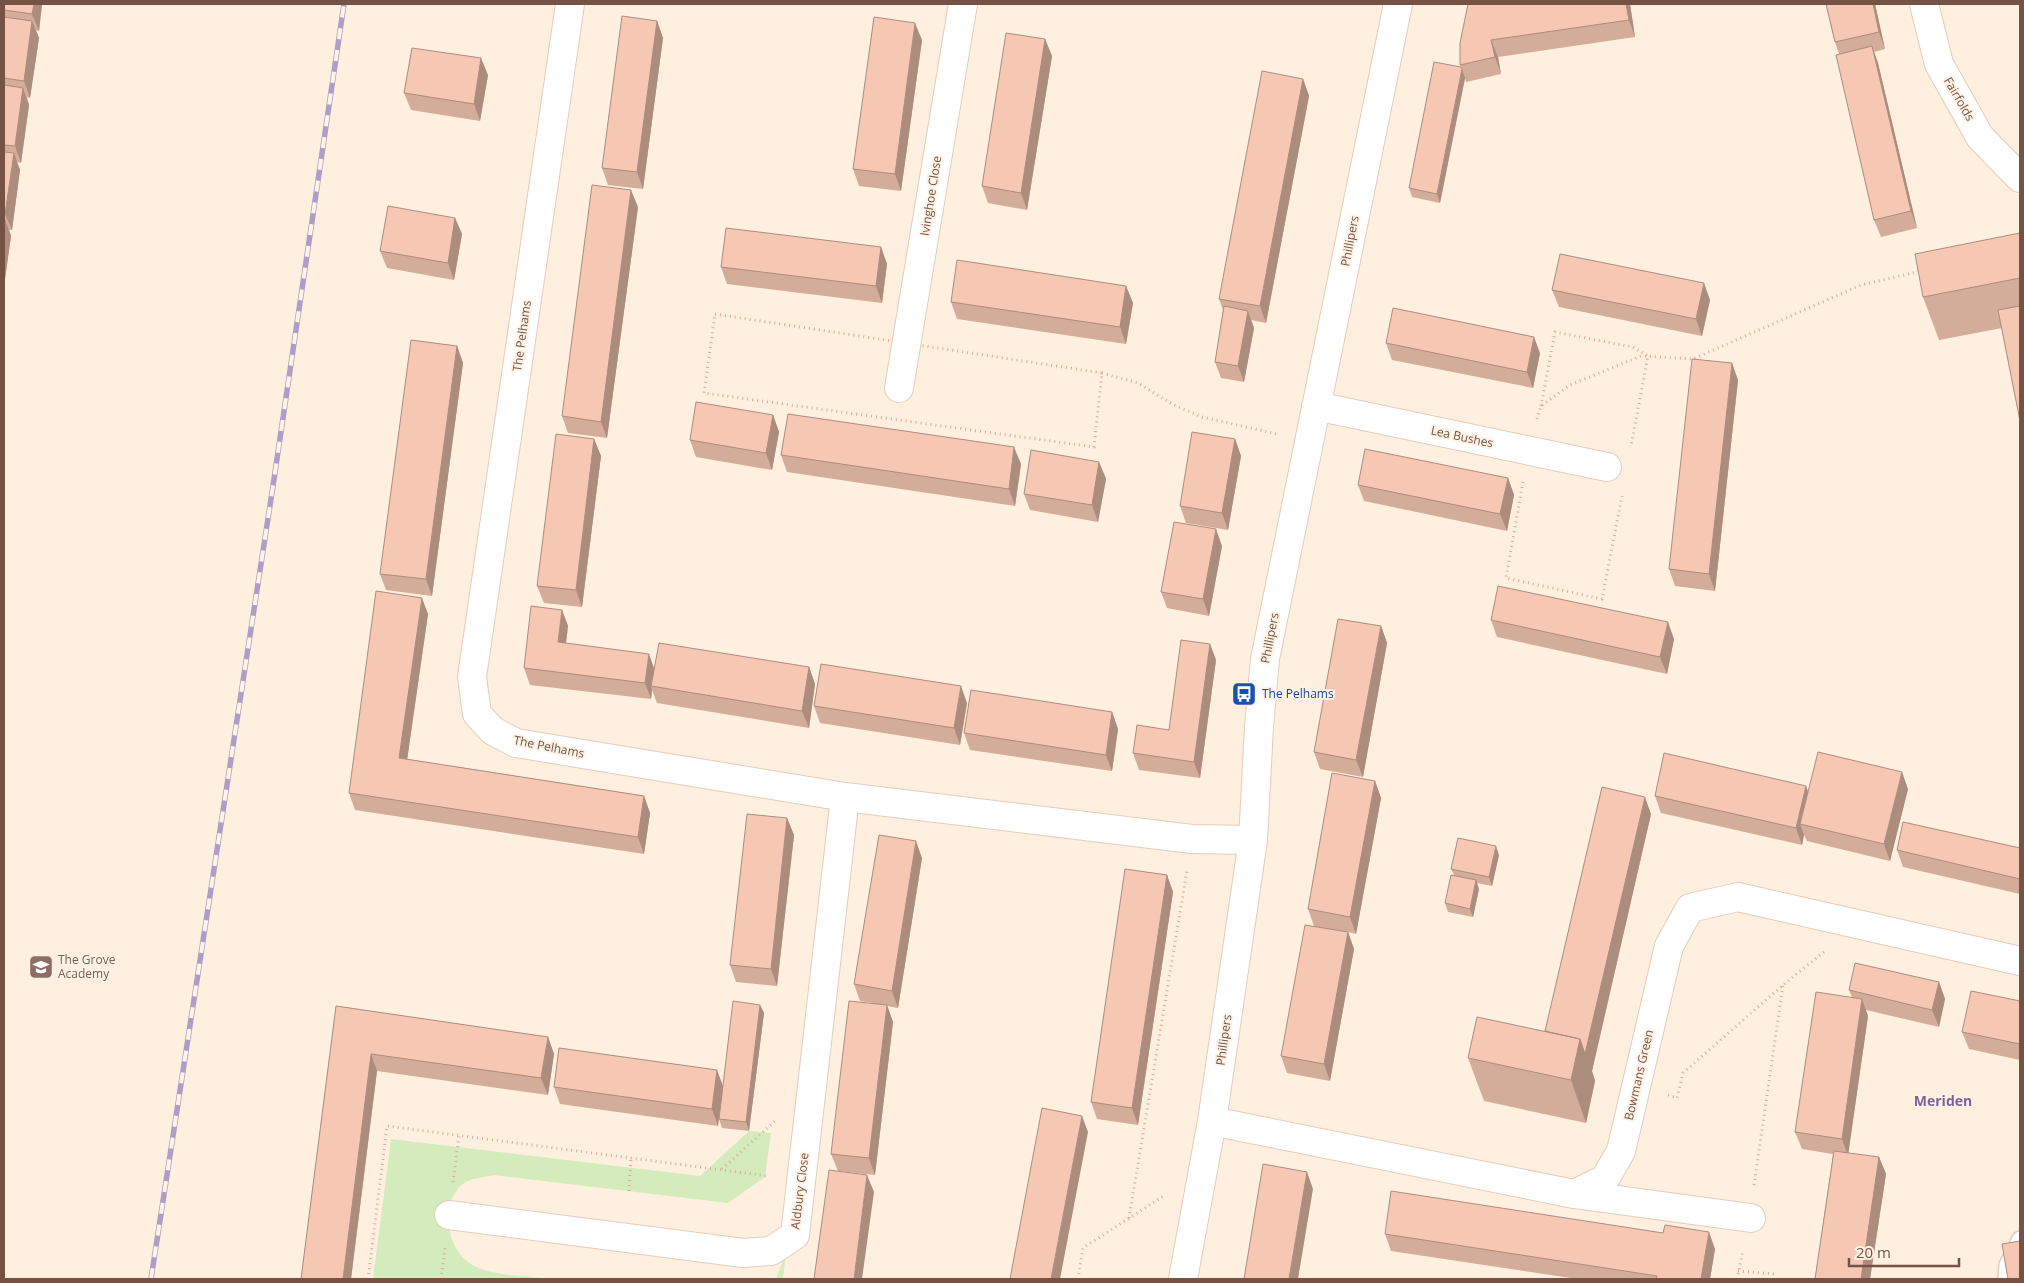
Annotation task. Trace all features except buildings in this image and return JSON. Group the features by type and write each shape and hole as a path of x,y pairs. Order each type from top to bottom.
{"street":[{"name":"The Pelhams","path":"570,4 472,677 477,714 493,731 516,743 845,796 1192,839 1253,840"},
{"name":"Ivinghoe Close","path":"900,388 963,4"},
{"name":"Phillipers","path":"1184,1279 1212,1121 1253,840 1265,659 1398,4"},
{"name":"Fairfolds","path":"1924,4 1939,64 1980,137 2020,178"},
{"name":"Lea Bushes","path":"1316,406 1606,467"},
{"name":"Aldbury Close","path":"449,1215 743,1253 771,1251 795,1236 845,796"},
{"name":"Bowmans Green","path":"1574,1194 1606,1179 1622,1151 1669,946 1690,908 1738,897 2020,961"},
{"path":"1212,1121 1574,1194 1750,1218"}],"lane":[{"path":"2006,1279 2007,1266 2020,1239"}],"path":[{"path":"1541,406 1570,385 1641,356 1693,359 1861,285 1927,269"},
{"path":"1102,372 1138,383 1172,404 1202,417 1309,442"},
{"path":"1129,1218 1192,839"},
{"path":"1636,1086 1677,1098 1683,1072 1783,985 1858,924"},
{"path":"1750,1218 1783,985"},
{"path":"722,1170 812,1087"},
{"path":"368,1279 387,1126 801,1180"},
{"path":"629,1191 631,1158"},
{"path":"1078,1279 1083,1248 1173,1190 1199,1194"},
{"path":"1737,1279 1738,1271 1774,1274 1774,1279"}],"green space":[{"path":"749,1131 771,1133 765,1177 728,1203 494,1175 467,1181 456,1191 451,1201 448,1223 454,1245 468,1262 486,1271 554,1279 373,1279 391,1139 700,1176"},
{"path":"786,1252 783,1279 776,1279"}],"railway":[{"path":"151,1279 273,486 344,4"}],"place":[{"name":"The Pelhams","path":"1244,694"},
{"name":"The Grove Academy","path":"41,967"}],"district":[{"name":"Meriden","path":"1943,1101"}]}
